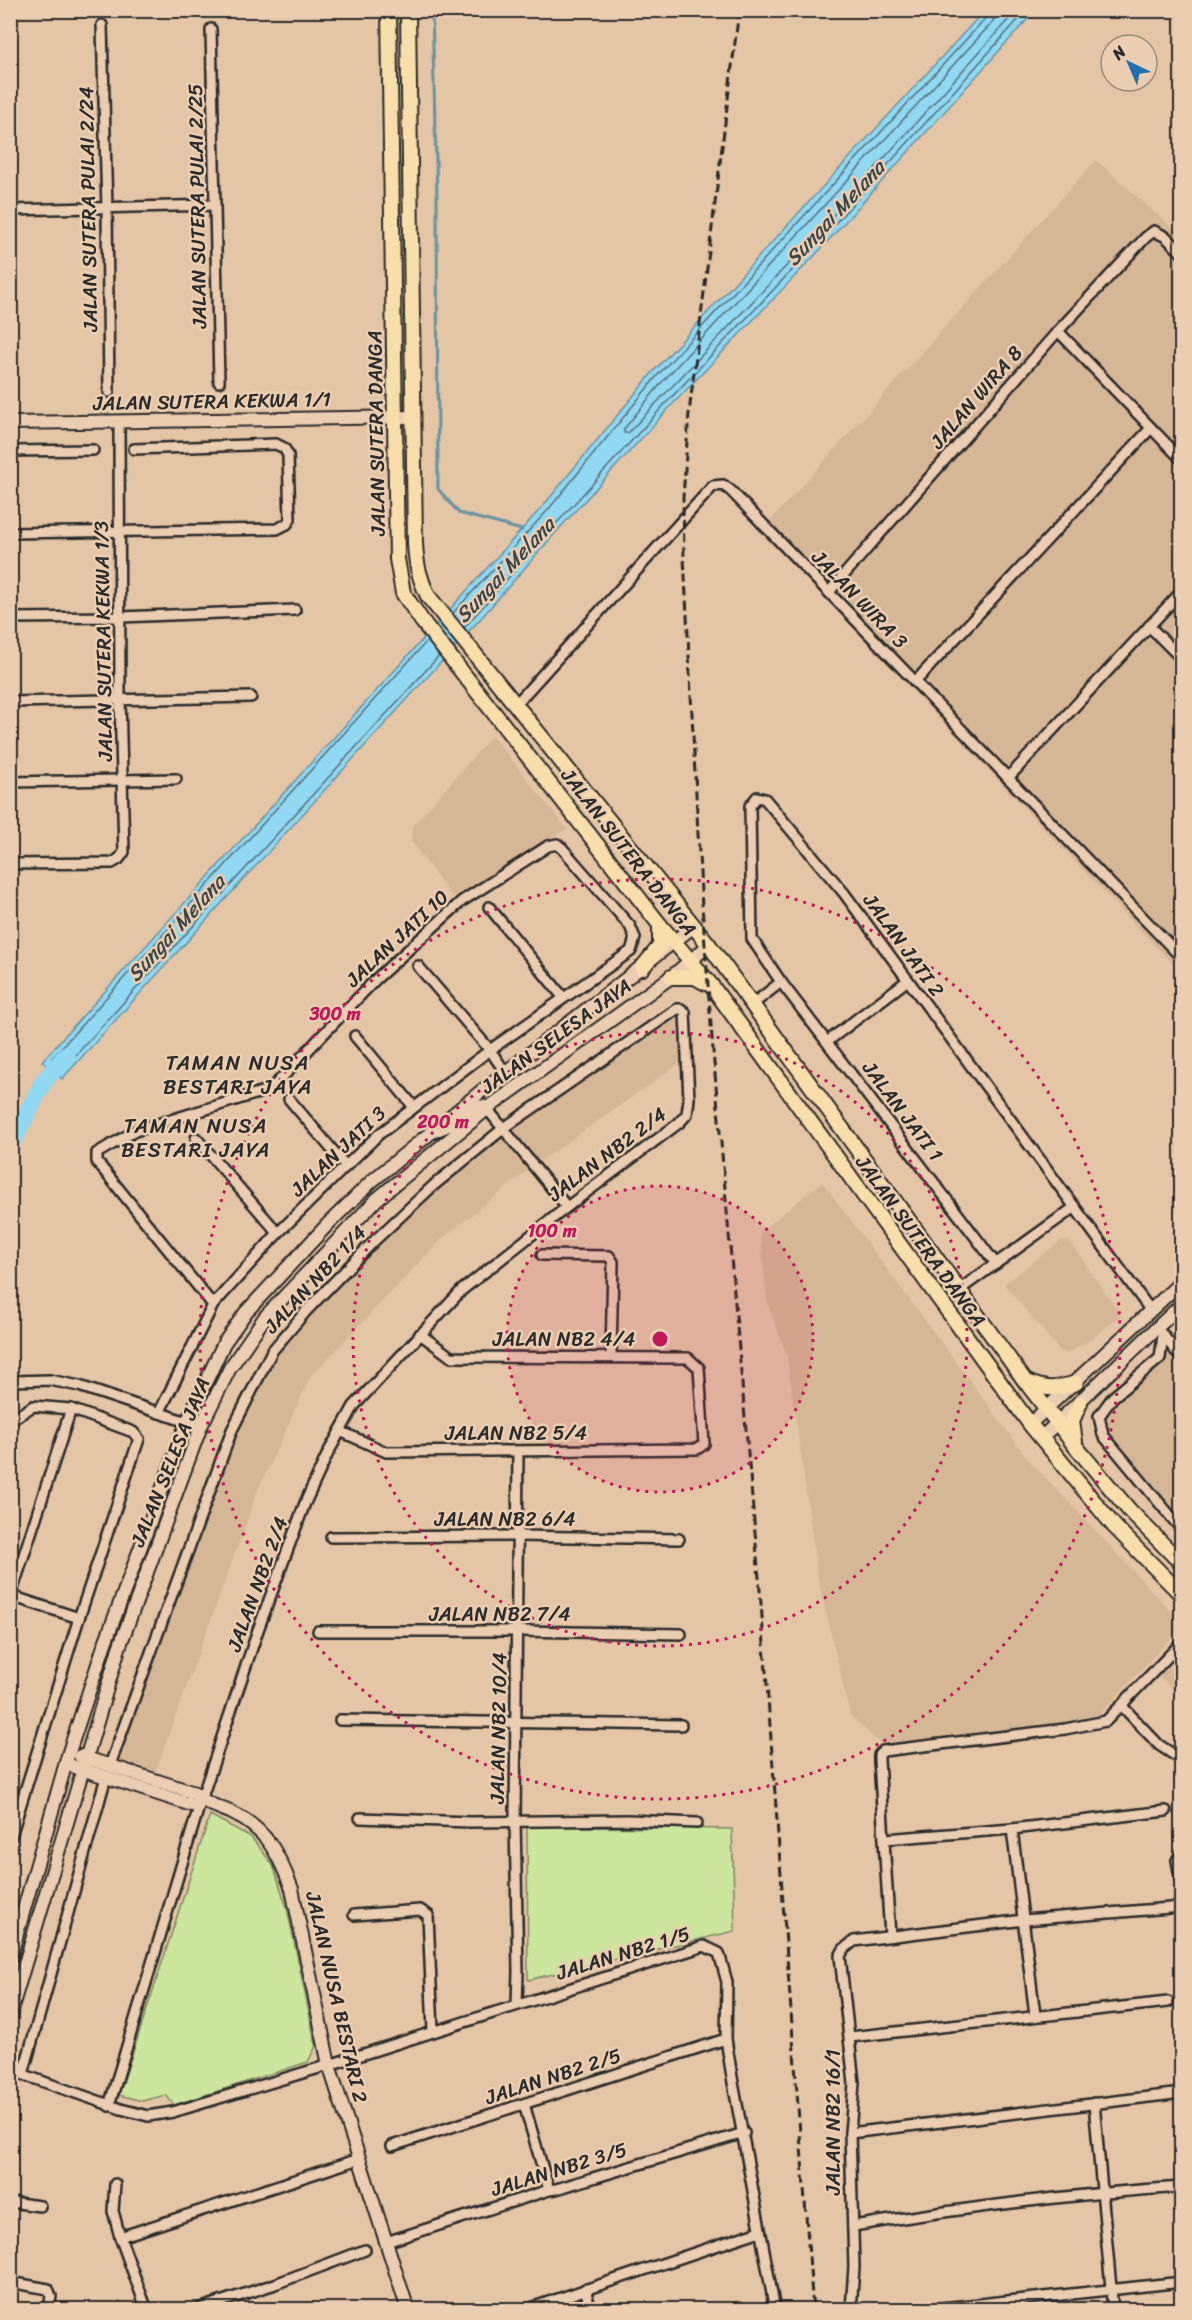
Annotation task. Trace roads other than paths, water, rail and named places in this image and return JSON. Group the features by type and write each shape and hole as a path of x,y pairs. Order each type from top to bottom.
{"main road":[{"name":"JALAN SUTERA DANGA","path":"389,10 397,559 403,593 459,669 660,925 711,985 1030,1424 1114,1526 1182,1595"},
{"name":"JALAN SUTERA DANGA","path":"408,10 415,543 417,570 428,596 710,945 1047,1410 1130,1511 1182,1564"},
{"name":"JALAN SUTERA KEKWA 1/1","path":"10,421 24,423 413,417"},
{"path":"642,968 660,946 660,925"},
{"name":"JALAN SELESA JAYA","path":"10,1958 67,1758 108,1636 187,1422 224,1343 246,1312 329,1223 372,1181 505,1072 694,926"},
{"name":"JALAN SELESA JAYA","path":"10,2014 119,1648 201,1426 230,1368 265,1317 377,1199 488,1108 671,977 710,945"},
{"path":"671,977 695,977 711,985"},
{"path":"1030,1424 1182,1281"},
{"path":"1041,1438 1160,1332 1182,1304"},
{"path":"1025,1381 1041,1389 1057,1389 1076,1383"},
{"path":"1076,1447 1072,1421 1080,1402"},
{"name":"JALAN NUSA BESTARI 2","path":"67,1758 108,1771 192,1804 201,1800 234,1814 256,1828 270,1842 283,1866 298,1913 329,2065 408,2310"}],"street":[{"name":"JALAN SUTERA PULAI 2/24","path":"102,25 109,392"},
{"name":"JALAN SUTERA PULAI 2/25","path":"211,29 219,382"},
{"path":"10,210 215,205"},
{"name":"JALAN WIRA 8","path":"828,592 1058,331 1146,237 1154,231 1166,237 1182,253"},
{"path":"1058,331 1182,460"},
{"name":"JALAN SUTERA KEKWA 1/3","path":"10,864 112,862 119,859 124,852 120,699 119,422"},
{"path":"915,682 1151,428"},
{"path":"10,533 277,529 287,524 290,519 288,455 284,448 276,444 134,449"},
{"path":"10,451 93,450"},
{"name":"JALAN WIRA 3","path":"516,704 713,486 719,484 730,490 1182,958"},
{"path":"1008,778 1182,591"},
{"path":"10,618 121,617 295,610"},
{"path":"1149,626 1182,659"},
{"path":"10,702 251,697"},
{"path":"10,782 123,778 176,779"},
{"name":"JALAN JATI 2","path":"781,982 752,939 750,806 757,797 765,799 844,893 1151,1311"},
{"name":"JALAN JATI 10","path":"213,1305 97,1162 97,1153 135,1131 271,1089 376,979 462,901 548,846 557,844 562,848 630,926 635,938 632,951"},
{"path":"489,907 563,998"},
{"name":"JALAN JATI 3","path":"159,1413 213,1305 278,1233 346,1166 378,1135 414,1107 490,1050 632,951"},
{"path":"418,966 490,1050 505,1072"},
{"path":"828,1041 908,980"},
{"path":"753,1004 781,982"},
{"name":"JALAN JATI 1","path":"781,982 996,1264"},
{"name":"JALAN NB2 1/4","path":"23,2074 108,1771 232,1430 273,1351 307,1310 373,1242 434,1185 504,1128 681,1008 686,1012 689,1099 687,1114"},
{"path":"355,1036 414,1107"},
{"path":"289,1099 346,1166"},
{"path":"426,1137 450,1126 479,1105 484,1105 567,1207"},
{"name":"JALAN NB2 2/4","path":"109,2106 201,1800 258,1630 305,1503 354,1406 462,1290 679,1123 687,1114"},
{"path":"196,1138 278,1233"},
{"path":"959,1290 1075,1207"},
{"path":"542,1255 609,1256 613,1262 611,1357"},
{"path":"1160,1332 1160,1358"},
{"path":"1160,1332 1182,1360"},
{"name":"JALAN NB2 4/4","path":"420,1334 451,1358 688,1358 699,1368 705,1441 697,1449"},
{"path":"1182,1360 1160,1358 1113,1397 1099,1416 1103,1435 1182,1530"},
{"path":"10,1381 50,1380 79,1386 201,1426"},
{"path":"10,1421 33,1406 71,1409 133,1432 139,1439 79,1617 10,1839"},
{"path":"71,1409 11,1597 79,1617"},
{"name":"JALAN NB2 5/4","path":"340,1431 386,1452 697,1449"},
{"name":"JALAN NB2 10/4","path":"517,2005 515,1821 518,1451"},
{"name":"JALAN NB2 6/4","path":"331,1537 518,1536 679,1539"},
{"name":"JALAN NB2 7/4","path":"318,1631 681,1634"},
{"path":"1182,1642 1106,1721 1065,1730 884,1751 879,1755 890,1936 1024,1920 1182,1906"},
{"path":"1122,1706 1159,1745 1182,1760"},
{"path":"340,1720 681,1725"},
{"path":"885,1839 1012,1829 1166,1811"},
{"path":"360,1818 470,1822 628,1820 697,1823"},
{"path":"1012,1829 1035,2015"},
{"path":"1182,1853 1177,1860 1182,1888"},
{"path":"354,1915 420,1910 428,1915 433,2031"},
{"name":"JALAN NB2 16/1","path":"851,2310 854,2267 850,2133 854,2083 840,1956 844,1949 854,1941 890,1936"},
{"name":"JALAN NB2 1/5","path":"109,2106 148,2116 173,2112 704,1946 719,1953 727,1982 726,2039 775,2310"},
{"path":"850,2037 1168,2002"},
{"name":"JALAN NB2 2/5","path":"392,2146 726,2039"},
{"path":"10,2070 109,2106"},
{"path":"850,2133 1182,2093"},
{"path":"1094,2103 1113,2310"},
{"path":"524,2104 549,2190"},
{"name":"JALAN NB2 3/5","path":"386,2242 549,2190 744,2133"},
{"path":"120,2237 360,2159"},
{"path":"115,2184 113,2211 120,2237 147,2310"},
{"path":"853,2226 964,2208 1102,2192 1182,2187"},
{"path":"10,2202 40,2206"},
{"path":"525,2310 760,2231"},
{"path":"196,2310 275,2284 365,2250"},
{"path":"10,2282 48,2289 51,2296 49,2310"},
{"path":"923,2310 1182,2282"},
{"path":"585,2289 591,2310"}],"water":[{"path":"984,11 1035,11 819,251 670,407 62,1079 42,1061 543,506 653,372"}],"waterway":[{"path":"432,10 437,198 438,489 459,513 522,530"},
{"name":"Sungai Melana","path":"10,1146 44,1081 67,1054"}],"railway":[{"path":"739,10 689,413 683,498 684,557 701,892 760,1590 813,2310"}],"district":[{"name":"TAMAN NUSA BESTARI JAYA","path":"238,1075"},
{"name":"TAMAN NUSA BESTARI JAYA","path":"196,1138"}]}
